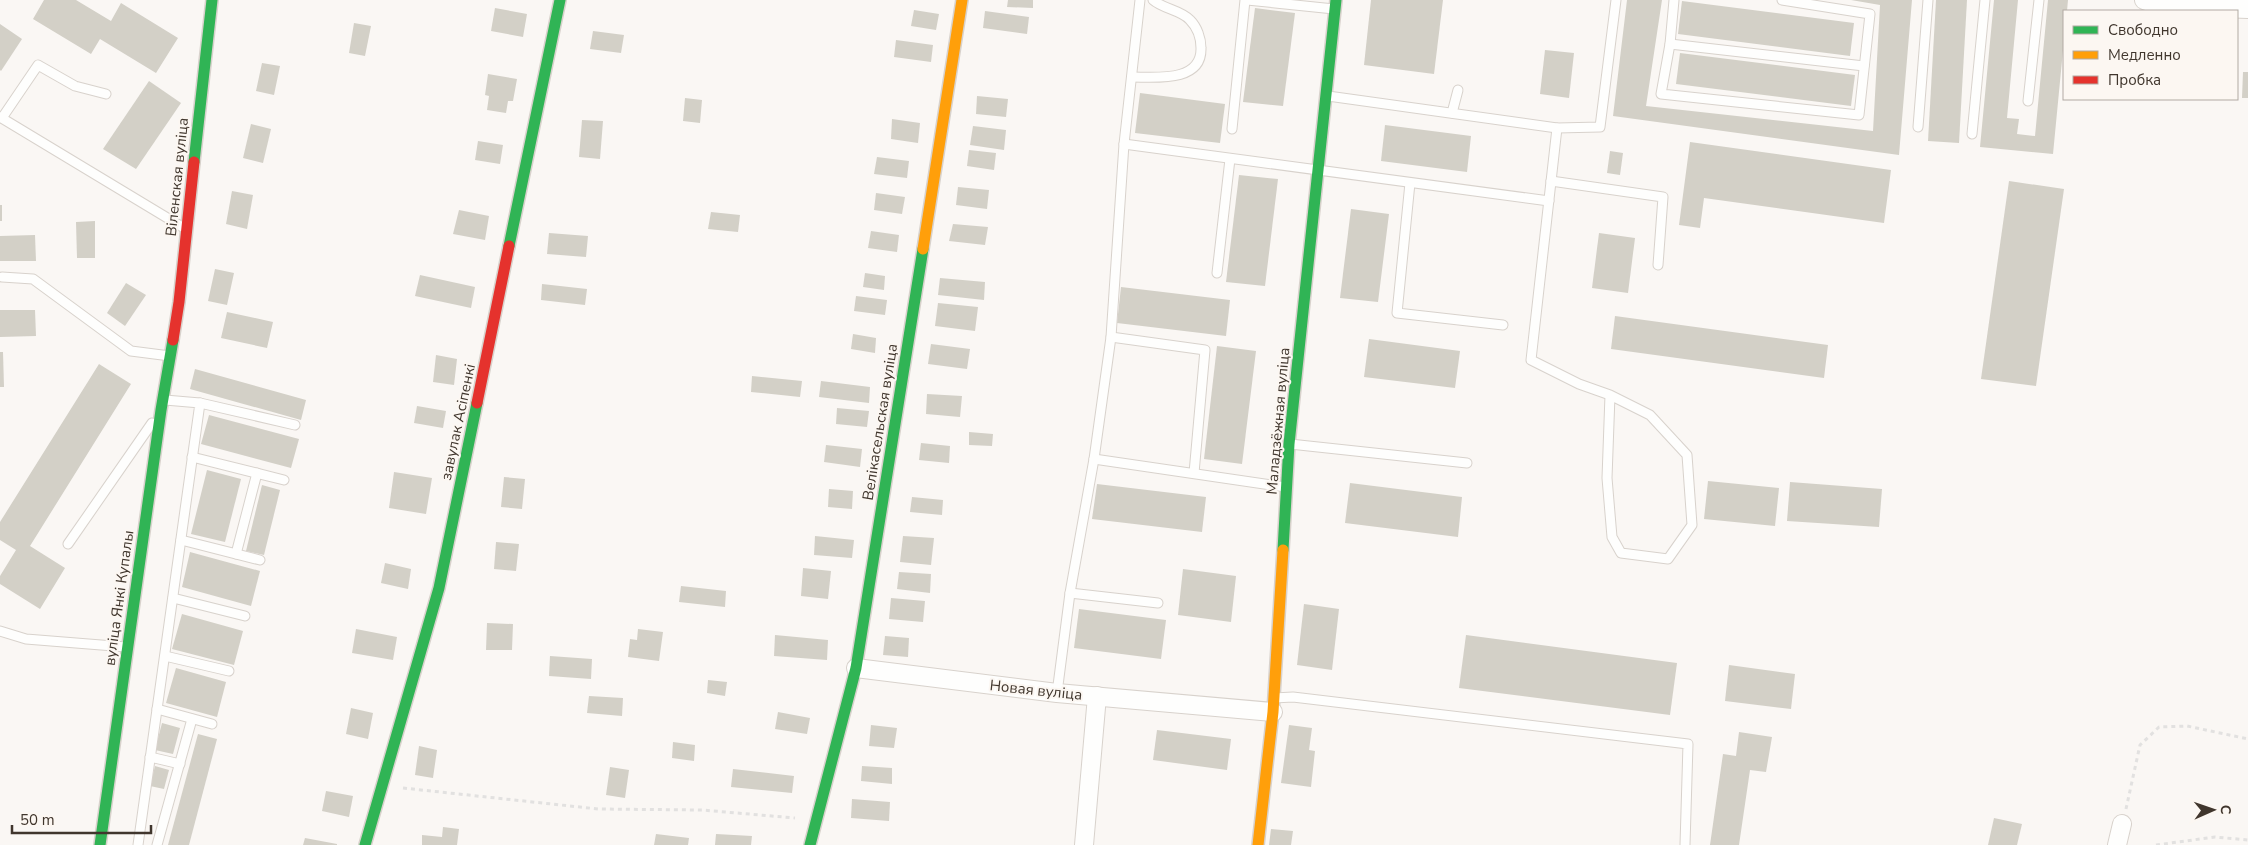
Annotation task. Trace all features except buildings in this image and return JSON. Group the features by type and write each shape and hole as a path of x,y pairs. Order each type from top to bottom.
{"street":[{"name":"Віленская вуліца","path":"170,356 179,302 212,0"},
{"name":"завулак Асіпенкі","path":"365,845 439,588 560,0"},
{"name":"Велікасельская вуліца","path":"810,845 856,668 962,0"},
{"path":"2144,0 2161,6 2248,9"},
{"name":"Маладзёжная вуліца","path":"1258,845 1274,705 1289,444 1320,171 1336,5"},
{"name":"вуліца Янкі Купалы","path":"100,845 170,356"},
{"name":"Новая вуліца","path":"856,668 1057,693 1097,696 1084,845"},
{"path":"1097,696 1274,705"},
{"path":"2117,845 2122,824"}],"lane":[{"path":"1057,693 1070,594 1094,459 1111,337 1124,144 1140,0"},
{"path":"1132,77 1173,77 1187,73 1197,63 1201,53 1201,41 1189,18 1159,5 1153,0"},
{"path":"1232,129 1246,0 1336,5"},
{"path":"1328,96 1557,128 1600,127 1616,0"},
{"path":"1674,0 1670,44 1661,94 1860,115 1870,14 1782,0"},
{"path":"1918,127 1928,0"},
{"path":"1972,134 1984,0"},
{"path":"2028,101 2039,0"},
{"path":"1670,44 1864,66"},
{"path":"106,94 75,86 38,65 1,118 186,228"},
{"path":"1452,113 1458,90"},
{"path":"1557,128 1531,360 1579,384 1610,395 1650,414 1687,455 1692,526 1668,559 1621,553 1612,537 1606,478 1610,395"},
{"path":"1124,144 1549,201"},
{"path":"1216,273 1230,159"},
{"path":"1551,182 1663,198 1658,265"},
{"path":"1410,183 1397,313 1503,325"},
{"path":"2,277 33,279 131,351 170,356"},
{"path":"1111,337 1205,350 1194,473"},
{"path":"138,845 200,403"},
{"path":"68,544 162,405 200,403 295,425"},
{"path":"1289,444 1468,463"},
{"path":"192,458 284,480"},
{"path":"1094,459 1286,487"},
{"path":"236,554 257,474"},
{"path":"181,540 260,560"},
{"path":"1070,594 1158,604"},
{"path":"173,598 245,616"},
{"path":"0,631 26,639 128,647"},
{"path":"164,656 229,671"},
{"path":"1274,705 1293,697 1688,744 1685,845"},
{"path":"157,710 212,724"},
{"path":"158,845 192,719"},
{"path":"150,757 180,764"}],"path":[{"path":"2122,824 2140,745 2159,726 2187,726 2248,739"},
{"path":"381,786 598,808 702,810 816,820"},
{"path":"2156,845 2215,837 2248,840"}],"traffic: fast":[{"path":"194,162 212,0"},
{"path":"509,246 560,0"},
{"path":"1283,550 1289,444 1336,0"},
{"path":"810,845 856,668 923,249"},
{"path":"100,845 161,410 173,340"},
{"path":"365,845 439,588 477,403"}],"traffic: slow":[{"path":"923,249 962,0"},
{"path":"1258,845 1273,712 1283,550"}],"traffic: jam":[{"path":"173,340 179,302 194,162"},
{"path":"477,403 509,246"}]}
